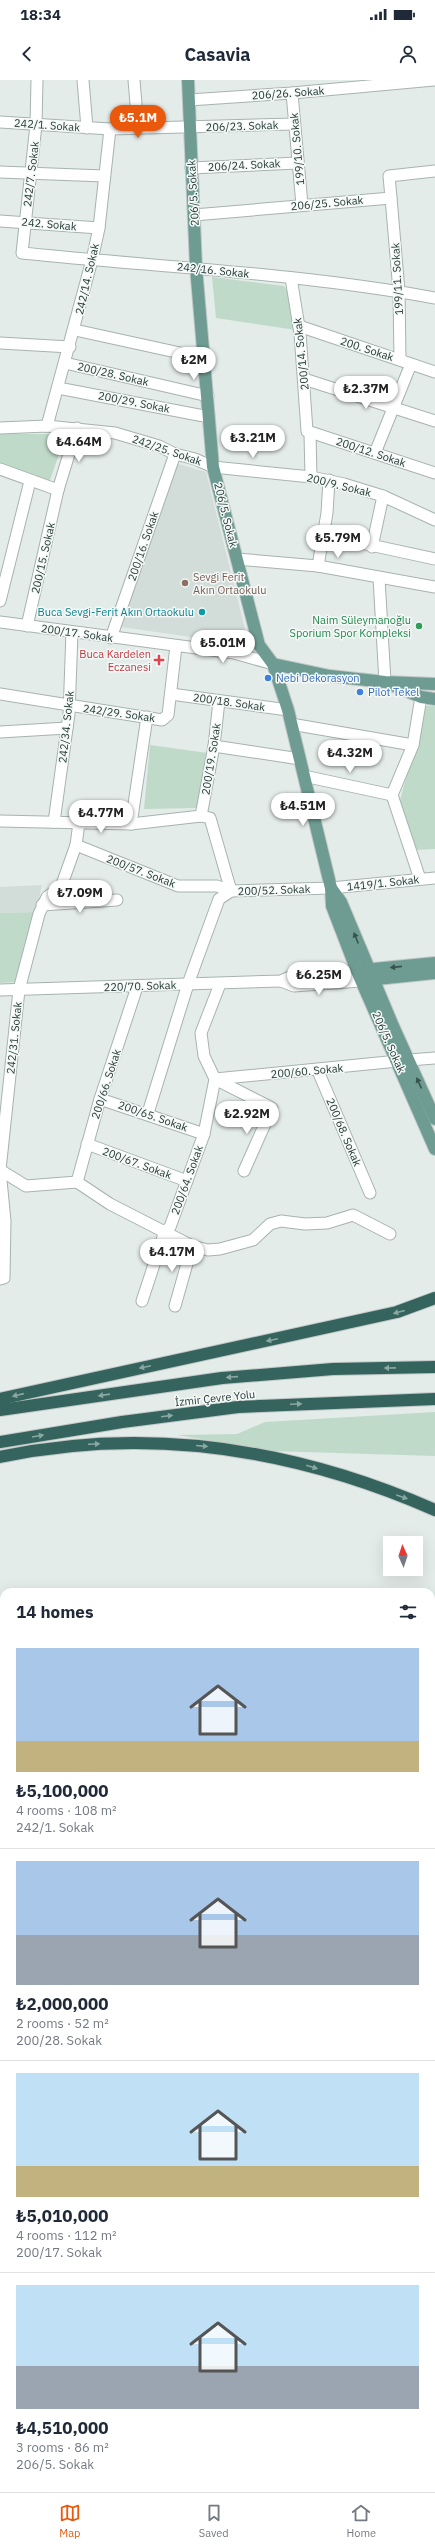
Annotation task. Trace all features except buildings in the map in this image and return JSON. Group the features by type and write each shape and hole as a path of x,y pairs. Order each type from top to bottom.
{"highway":[{"path":"0,1399 397,1312 435,1298"},
{"name":"İzmir Çevre Yolu","path":"0,1410 222,1378 333,1369 432,1367"},
{"name":"İzmir Çevre Yolu","path":"0,1442 122,1422 238,1407 435,1399"},
{"path":"0,1457 76,1445 149,1442 222,1448 307,1465 435,1510"}],"main road":[{"name":"206/5. Sokak","path":"188,80 196,267 213,467 259,645 272,664 288,710 331,888 332,906 404,1061 435,1119"},
{"path":"272,664 330,676 385,682 435,684"},
{"path":"385,682 421,697 435,699"},
{"path":"365,975 435,963"},
{"path":"365,975 435,973"},
{"name":"206/5. Sokak","path":"404,1061 435,1149"}],"street":[{"name":"242/7. Sokak","path":"25,221 36,124 38,80"},
{"path":"83,80 87,128"},
{"path":"134,80 138,128"},
{"name":"206/26. Sokak","path":"189,100 292,93 434,80"},
{"name":"199/10. Sokak","path":"292,93 302,205"},
{"name":"242/1. Sokak","path":"0,122 110,129 190,127"},
{"name":"206/23. Sokak","path":"190,127 294,124"},
{"name":"242/14. Sokak","path":"47,426 75,330 99,228 110,129"},
{"name":"206/24. Sokak","path":"191,168 298,163"},
{"path":"391,198 389,176 435,171"},
{"path":"0,172 104,176"},
{"name":"206/25. Sokak","path":"194,215 391,198"},
{"name":"199/11. Sokak","path":"391,198 405,362"},
{"name":"242. Sokak","path":"0,221 25,221 99,228"},
{"name":"242/16. Sokak","path":"25,221 22,253 92,260 196,267 399,291 435,298"},
{"name":"200/14. Sokak","path":"291,278 299,326 309,433 311,477"},
{"name":"200. Sokak","path":"299,326 435,372"},
{"path":"75,330 203,358"},
{"path":"0,343 70,347"},
{"path":"375,453 394,407 405,362"},
{"name":"200/28. Sokak","path":"65,363 208,396"},
{"path":"304,379 435,421"},
{"name":"200/29. Sokak","path":"58,388 209,417"},
{"name":"242/25. Sokak","path":"0,428 47,426 115,433 159,446 175,454 195,459 213,467"},
{"path":"0,469 58,490 77,428"},
{"name":"200/12. Sokak","path":"309,433 435,473"},
{"name":"200/16. Sokak","path":"111,638 175,454"},
{"name":"200/9. Sokak","path":"213,467 329,480 383,496 435,520"},
{"path":"318,566 324,535 329,480"},
{"path":"0,601 30,481"},
{"name":"200/15. Sokak","path":"27,626 58,490"},
{"path":"372,547 383,496"},
{"path":"324,535 372,547 435,559"},
{"path":"237,559 318,566 435,587"},
{"path":"379,578 385,682"},
{"name":"200/17. Sokak","path":"0,622 234,654 272,664"},
{"name":"242/34. Sokak","path":"54,822 70,706 72,632"},
{"name":"242/29. Sokak","path":"0,694 162,720 168,715 176,646"},
{"name":"200/18. Sokak","path":"171,694 288,710"},
{"path":"420,879 392,795 413,744 421,697"},
{"name":"200/19. Sokak","path":"201,816 214,746 219,701"},
{"path":"131,824 147,717"},
{"path":"291,724 413,744"},
{"path":"0,732 67,728"},
{"path":"214,746 300,759"},
{"path":"304,776 392,795"},
{"path":"0,821 131,824 201,816"},
{"name":"200/52. Sokak","path":"201,816 210,818 231,891 331,888"},
{"path":"19,990 42,905 46,897 61,887 76,845 79,822"},
{"name":"200/57. Sokak","path":"76,845 178,886 218,886 231,891"},
{"name":"1419/1. Sokak","path":"331,888 435,878"},
{"path":"148,1113 188,984 219,899 231,891"},
{"path":"42,905 117,900"},
{"name":"220/70. Sokak","path":"0,990 220,984 281,981 292,976 365,975"},
{"path":"220,984 202,1033 204,1056 215,1079 272,1108 244,1171"},
{"name":"200/66. Sokak","path":"77,1182 100,1099 137,987"},
{"name":"242/31. Sokak","path":"2,1279 5,1221 0,1170 19,990"},
{"name":"200/60. Sokak","path":"215,1079 318,1071 435,1058"},
{"name":"200/68. Sokak","path":"318,1071 370,1193"},
{"name":"200/64. Sokak","path":"142,1301 165,1231 170,1227 204,1134 215,1079"},
{"name":"200/65. Sokak","path":"100,1099 148,1113 204,1134"},
{"name":"200/67. Sokak","path":"87,1144 187,1181"},
{"path":"0,1170 26,1186 77,1182 110,1204 192,1246 220,1249 253,1240 270,1224 281,1221 304,1224 327,1224 353,1215 390,1234"},
{"path":"174,1306 192,1246"}],"shaded area":[{"name":"Sevgi Ferit Akın Ortaokulu","path":"178,464 206,472 246,633 240,644 121,627"},
{"path":"42,885 36,912 0,913 0,887"}],"green space":[{"path":"212,277 284,286 288,292 296,330 216,318"},
{"path":"0,434 50,434 64,440 49,483 0,465"},
{"path":"426,706 435,706 435,849 415,850 400,800"},
{"path":"150,745 208,753 199,808 144,809"},
{"path":"36,912 16,982 0,983 0,913"},
{"path":"435,1412 435,1456 272,1451 177,1435 237,1434 265,1422"}],"place":[{"name":"Sevgi Ferit Akın Ortaokulu","path":"185,583"},
{"name":"Buca Sevgi-Ferit Akın Ortaokulu","path":"202,612"},
{"name":"Naim Süleymanoğlu Sporium Spor Kompleksi","path":"419,626"},
{"name":"Buca Kardelen Eczanesi","path":"159,660"},
{"name":"Nebi Dekorasyon","path":"268,678"},
{"name":"Pilot Tekel","path":"360,692"}]}
